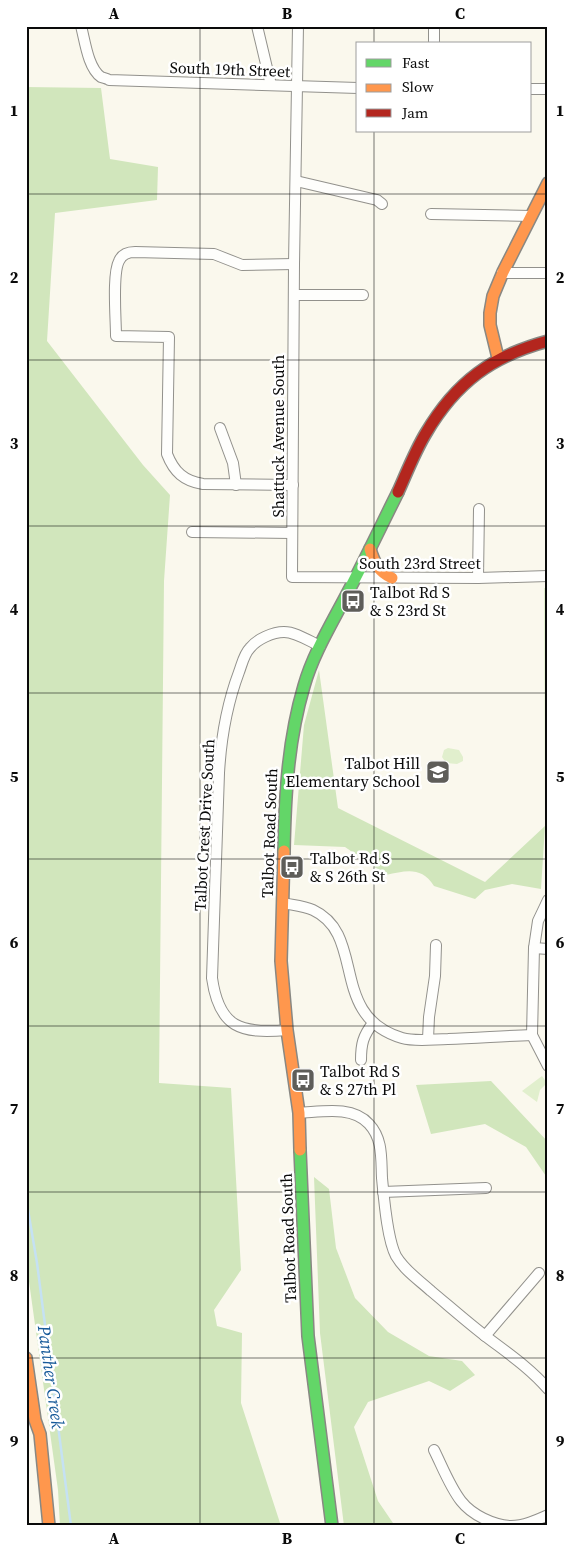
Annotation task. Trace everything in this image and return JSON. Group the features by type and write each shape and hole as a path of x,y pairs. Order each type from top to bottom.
{"main road":[{"path":"498,358 492,339 490,311 493,296 502,273 548,183"},
{"name":"Talbot Road South","path":"332,1526 308,1336 300,1113 287,1030 281,961 285,803 289,754 304,685 320,646 370,549 426,432 454,393 468,379 498,358 525,347 548,341"},
{"path":"370,549 374,564 383,574 392,578"},
{"path":"26,1358 35,1420 40,1434 49,1526"},
{"path":"35,1420 33,1439 42,1526"}],"street":[{"name":"South 19th Street","path":"81,26 88,57 94,69 101,77 109,80 356,88"},
{"path":"257,26 271,86"},
{"name":"Shattuck Avenue South","path":"292,577 298,26"},
{"path":"434,26 434,42"},
{"path":"532,89 548,89"},
{"path":"296,181 377,200 382,204"},
{"path":"431,214 531,216"},
{"path":"293,485 236,485 193,482 183,477 171,464 168,454 169,337 116,336 115,272 119,259 125,254 135,252 214,254 242,265 294,264"},
{"path":"502,273 548,273"},
{"path":"294,295 363,294"},
{"path":"220,428 233,463 236,485"},
{"path":"478,578 479,509"},
{"path":"192,532 292,532"},
{"name":"South 23rd Street","path":"292,577 478,578 548,576"},
{"name":"Talbot Crest Drive South","path":"287,1030 265,1032 235,1025 225,1016 214,992 212,978 221,740 234,686 243,658 250,647 272,634 285,632 297,635 320,646"},
{"path":"548,900 538,921 534,948 532,1035 539,1052 548,1066"},
{"path":"283,903 312,910 324,918 334,929 346,956 352,988 359,1003 373,1023 386,1032 404,1038 428,1039 532,1035"},
{"path":"428,1039 435,976 436,945"},
{"path":"534,948 548,949"},
{"path":"361,1060 365,1033 373,1023"},
{"path":"300,1113 338,1111 351,1113 370,1124 380,1145 388,1230 396,1255 406,1269 485,1336 516,1358 538,1377 548,1389"},
{"path":"383,1192 486,1188"},
{"path":"485,1336 538,1273"},
{"path":"434,1450 460,1499 468,1508 480,1516 494,1522 512,1526 526,1524 548,1515"}],"green space":[{"path":"26,87 101,88 110,159 158,167 157,200 55,213 47,341 143,465 170,495 164,581 159,1083 231,1088 241,1270 214,1310 217,1326 242,1333 241,1403 281,1526 60,1526 58,1490 26,1260"},
{"path":"544,588 548,588 548,826 545,826"},
{"path":"319,670 338,808 485,882 545,826 541,889 512,884 485,890 475,899 434,886 424,875 413,871 386,875 345,847 294,845 304,725"},
{"path":"448,748 459,750 463,761 457,764 446,763 442,757 444,750"},
{"path":"542,1076 547,1083 540,1090 537,1102 522,1091"},
{"path":"491,1081 548,1142 548,1179 526,1147 485,1124 431,1134 416,1085"},
{"path":"314,1177 329,1189 336,1248 355,1298 388,1332 429,1356 462,1361 475,1375 450,1391 429,1381 368,1402 354,1427 378,1501 395,1526 344,1526 320,1333"}],"waterway":[{"name":"Panther Creek","path":"26,1198 37,1263 71,1526"}],"traffic: fast":[{"path":"284,851 288,768 294,727 304,686 318,650 398,492"},
{"path":"300,1150 308,1336 332,1526"}],"traffic: slow":[{"path":"498,358 490,325 493,296 503,272 548,183"},
{"path":"370,549 373,559 378,566 392,578"},
{"path":"284,851 281,961 287,1030 299,1113 300,1150"},
{"path":"26,1358 35,1420 40,1434 49,1526"}],"traffic: jam":[{"path":"398,492 426,433 450,399 463,385 493,363 528,347 548,341"}],"place":[{"name":"Talbot Rd S & S 23rd St","path":"353,601"},
{"name":"Talbot Hill Elementary School","path":"438,772"},
{"name":"Talbot Rd S & S 26th St","path":"292,867"},
{"name":"Talbot Rd S & S 27th Pl","path":"303,1080"}]}
